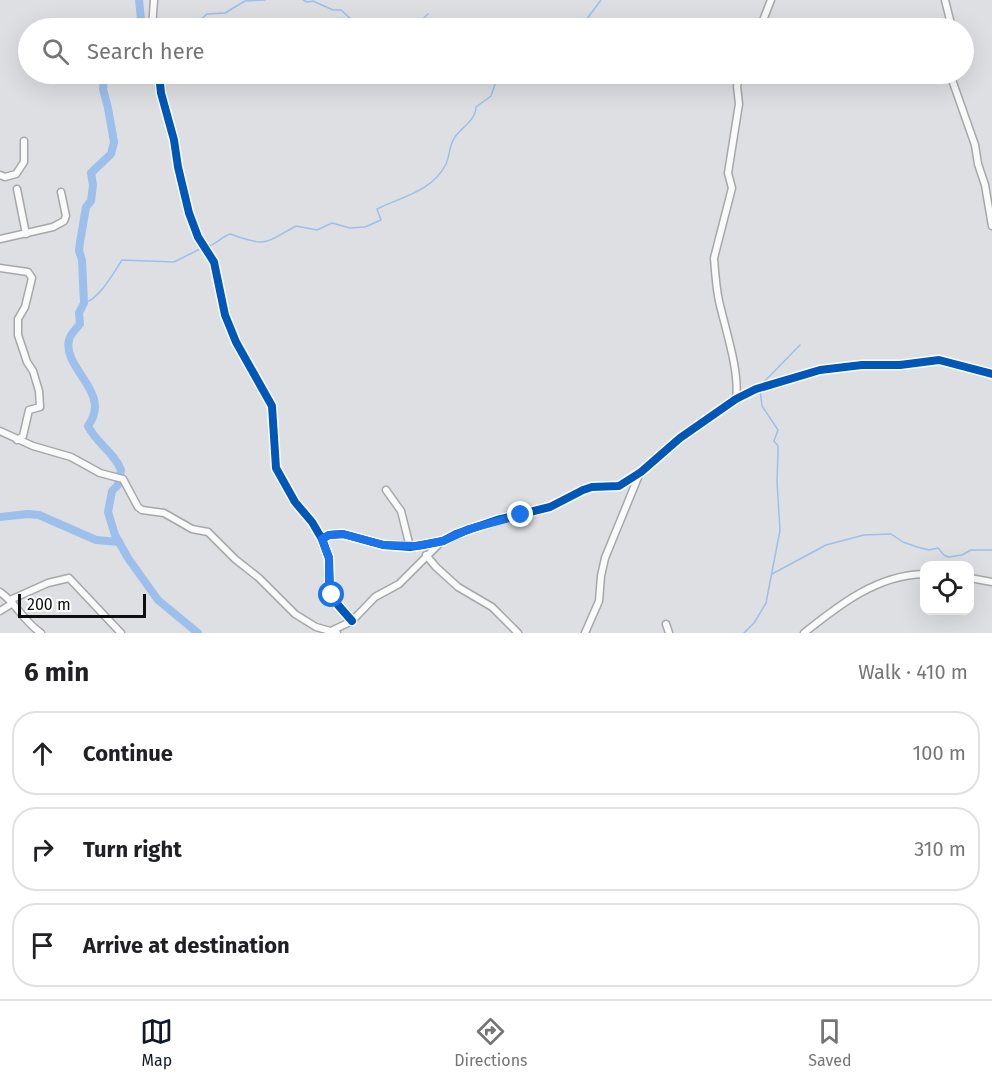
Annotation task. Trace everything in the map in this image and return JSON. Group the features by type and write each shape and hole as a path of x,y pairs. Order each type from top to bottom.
{"street":[{"path":"153,18 154,0"},
{"path":"764,18 771,0"},
{"path":"945,0 950,18"},
{"path":"160,84 189,213 198,237 214,262 225,315 236,342 272,406 276,468 295,502 312,522 322,539 329,558 330,590 351,621"},
{"path":"736,399 738,389 718,299 717,268 714,258 732,188 728,172 738,117 738,84"},
{"path":"954,84 975,145 992,226"},
{"path":"0,175 5,177 16,174 24,162 24,141"},
{"path":"17,189 26,234"},
{"path":"0,239 53,226 66,219 61,192"},
{"path":"0,268 28,272 32,278 25,307 18,319 18,335 27,362 33,371 39,391 40,407 29,411 23,436 17,440"},
{"path":"0,431 17,440 71,457 100,473 123,479 138,507 142,510 164,513 192,529 208,532 234,560 259,578 295,615 316,627 334,632 351,621 375,597 406,578 426,555 443,541 490,522 550,507 592,487 619,486 640,472 680,438 736,399 756,389 820,370 939,360 992,374"},
{"path":"585,633 599,601 604,558 640,472"},
{"path":"386,490 402,511 410,547"},
{"path":"322,539 329,535 343,534 372,543 410,547 443,541"},
{"path":"426,555 458,587 492,607 518,633"},
{"path":"804,633 862,591 901,578 920,575"},
{"path":"0,611 11,602 48,583 69,578 121,633"},
{"path":"974,579 992,582"},
{"path":"0,592 38,632"},
{"path":"666,624 669,633"}],"waterway":[{"path":"139,0 141,18"},
{"path":"202,18 207,14 225,13 245,1 265,0"},
{"path":"303,0 313,1 333,10 341,10 350,18"},
{"path":"588,18 601,0"},
{"path":"424,18 428,14"},
{"path":"103,84 114,142 111,154 91,173 93,185 91,201 86,207 79,251 82,260 84,303 79,313 80,324 69,340 69,351 95,402 94,414 88,426 121,470 118,485 112,491 108,512 115,535 128,558 158,600 198,633"},
{"path":"206,247 230,234 251,241 264,242 296,226 317,230 332,223 350,228 365,227 381,220 377,209 425,187 440,173 446,164 455,137 471,120 476,107 491,96 495,84"},
{"path":"84,303 90,301 101,291 122,260 174,262 202,248"},
{"path":"763,383 800,345"},
{"path":"744,633 754,623 766,603 780,530 777,482 778,446 774,441 778,430 762,406 760,390"},
{"path":"0,517 39,515 96,540 119,542"},
{"path":"772,574 826,545 864,535 891,534 917,547 929,550 938,548 948,557 962,555 971,550 992,550"}],"cycle path":[{"path":"160,84 189,213 198,237 214,262 225,315 236,342 272,406 276,468 295,502 312,522 322,539 329,558 330,589 338,605 352,621"},
{"path":"322,539 329,535 343,534 383,545 410,547 423,545 443,541 456,534 497,520 550,507 592,487 619,486 641,472 680,438 736,399 756,389 820,370 939,360 992,374"}],"route":[{"path":"332,595 328,577 330,563 322,539 329,535 343,534 372,543 410,547 443,541 469,529 521,515"}]}
